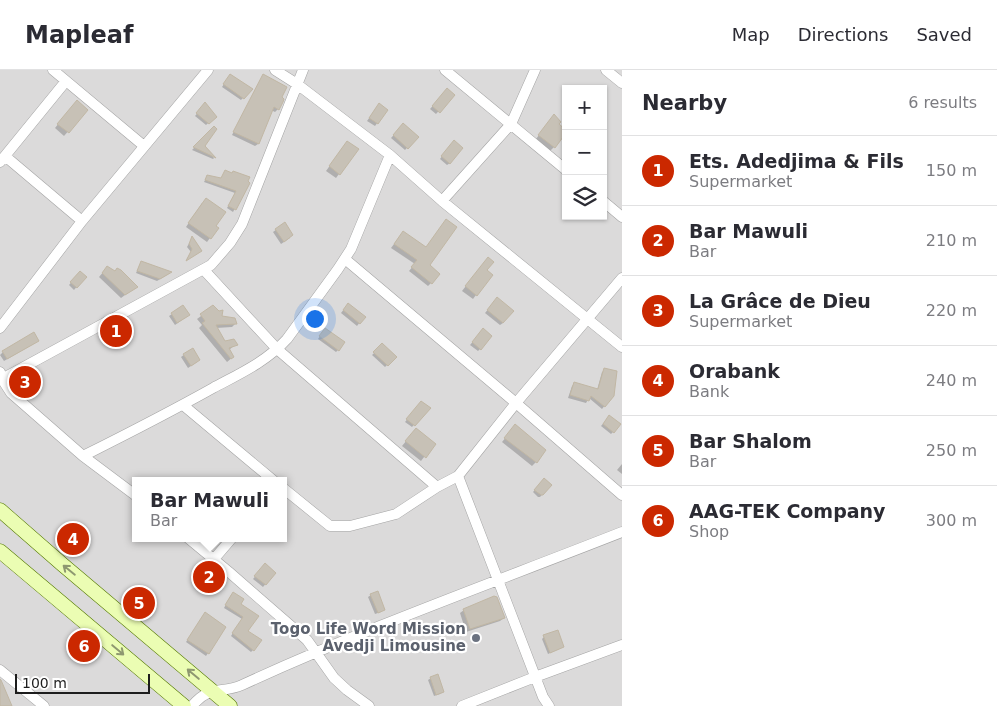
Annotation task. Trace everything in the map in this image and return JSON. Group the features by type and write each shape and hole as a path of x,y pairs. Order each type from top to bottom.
{"main road":[{"path":"0,510 62,565 229,705"},
{"path":"0,551 184,706"}],"street":[{"path":"53,70 144,146"},
{"path":"0,328 82,220 208,70"},
{"path":"275,70 297,84 390,154 442,201 622,346"},
{"path":"132,493 83,456 12,393 1,377 204,270 219,257 242,224 304,70"},
{"path":"445,70 562,167"},
{"path":"442,201 511,124 535,70"},
{"path":"606,70 619,77"},
{"path":"66,81 2,159 82,220"},
{"path":"83,456 183,405 256,364 277,349 287,339 351,250 390,154"},
{"path":"607,204 622,217"},
{"path":"345,259 622,495"},
{"path":"204,270 277,349 437,487"},
{"path":"287,491 330,526 350,526 390,516 458,476 516,403 622,278"},
{"path":"183,405 269,477"},
{"path":"458,476 497,581 535,677 549,706"},
{"path":"192,706 206,693 237,687 315,652 622,532"},
{"path":"193,542 306,640 334,678 369,706"},
{"path":"214,559 229,542"},
{"path":"462,706 622,645"},
{"path":"0,670 44,706"},
{"path":"229,705 237,687"}],"shaded area":[{"path":"0,70 622,70 622,706 0,706"}],"building":[{"path":"230,74 253,89 244,99 223,84"},
{"path":"263,74 287,87 282,97 284,99 283,102 279,110 274,107 259,144 233,132"},
{"path":"447,88 455,95 440,113 432,106"},
{"path":"77,100 88,110 69,133 57,124"},
{"path":"205,102 217,117 209,124 196,113"},
{"path":"379,103 388,110 378,124 369,118"},
{"path":"554,114 561,122 559,124 562,127 562,138 555,148 538,135"},
{"path":"403,123 419,137 408,149 393,135"},
{"path":"214,126 217,129 205,146 216,158 193,147"},
{"path":"454,140 463,148 450,164 441,156"},
{"path":"347,141 359,149 340,175 329,166"},
{"path":"225,170 250,177 248,181 250,183 236,210 228,206 236,191 205,180 207,175 221,178"},
{"path":"206,198 226,212 216,226 219,228 211,239 188,223"},
{"path":"446,219 457,227 430,265 440,274 432,284 411,267 417,260 394,244 403,231 426,247"},
{"path":"285,222 293,235 284,242 275,229"},
{"path":"192,236 202,251 186,261 192,249 189,244"},
{"path":"488,257 494,262 487,270 493,275 477,296 465,286"},
{"path":"141,261 172,272 160,279 137,271"},
{"path":"107,266 115,271 117,268 121,270 138,287 125,295 102,273"},
{"path":"80,271 87,277 77,288 70,282"},
{"path":"497,297 514,311 503,323 487,310"},
{"path":"348,303 366,317 360,324 343,310"},
{"path":"183,305 190,315 177,323 171,313"},
{"path":"213,305 219,311 223,310 222,316 235,318 237,324 216,325 225,341 234,339 238,345 229,348 234,357 231,359 202,323 205,321 200,314"},
{"path":"325,328 345,342 339,351 319,336"},
{"path":"483,328 492,336 481,350 472,342"},
{"path":"34,332 39,341 7,359 2,351"},
{"path":"382,343 397,357 388,366 373,352"},
{"path":"193,348 200,360 191,366 183,354"},
{"path":"604,368 617,371 614,396 605,407 591,396 589,401 570,395 574,382 598,389"},
{"path":"421,401 431,408 415,426 406,419"},
{"path":"609,415 621,424 614,433 603,424"},
{"path":"515,424 546,450 537,463 504,438"},
{"path":"416,428 436,444 426,458 405,441"},
{"path":"544,478 552,485 541,495 534,490"},
{"path":"265,563 276,573 266,585 254,576"},
{"path":"378,591 385,610 378,613 370,594"},
{"path":"233,592 244,599 241,604 259,616 248,631 262,640 254,651 232,633 243,617 225,605"},
{"path":"494,596 497,597 505,618 470,629 463,609"},
{"path":"205,612 226,627 209,654 187,640"},
{"path":"558,630 564,647 550,653 543,635"},
{"path":"438,674 444,692 436,695 430,677"},
{"path":"1,680 12,706 0,706"}],"place":[{"name":"Ets. Adedjima & Fils","path":"116,331"},
{"name":"La Grâce de Dieu","path":"25,382"},
{"name":"Orabank","path":"73,539"},
{"name":"Bar Mawuli","path":"209,577"},
{"name":"Bar Shalom","path":"139,603"},
{"name":"Togo Life Word Mission Avedji Limousine","path":"476,638"},
{"name":"AAG-TEK Company","path":"84,646"}]}
